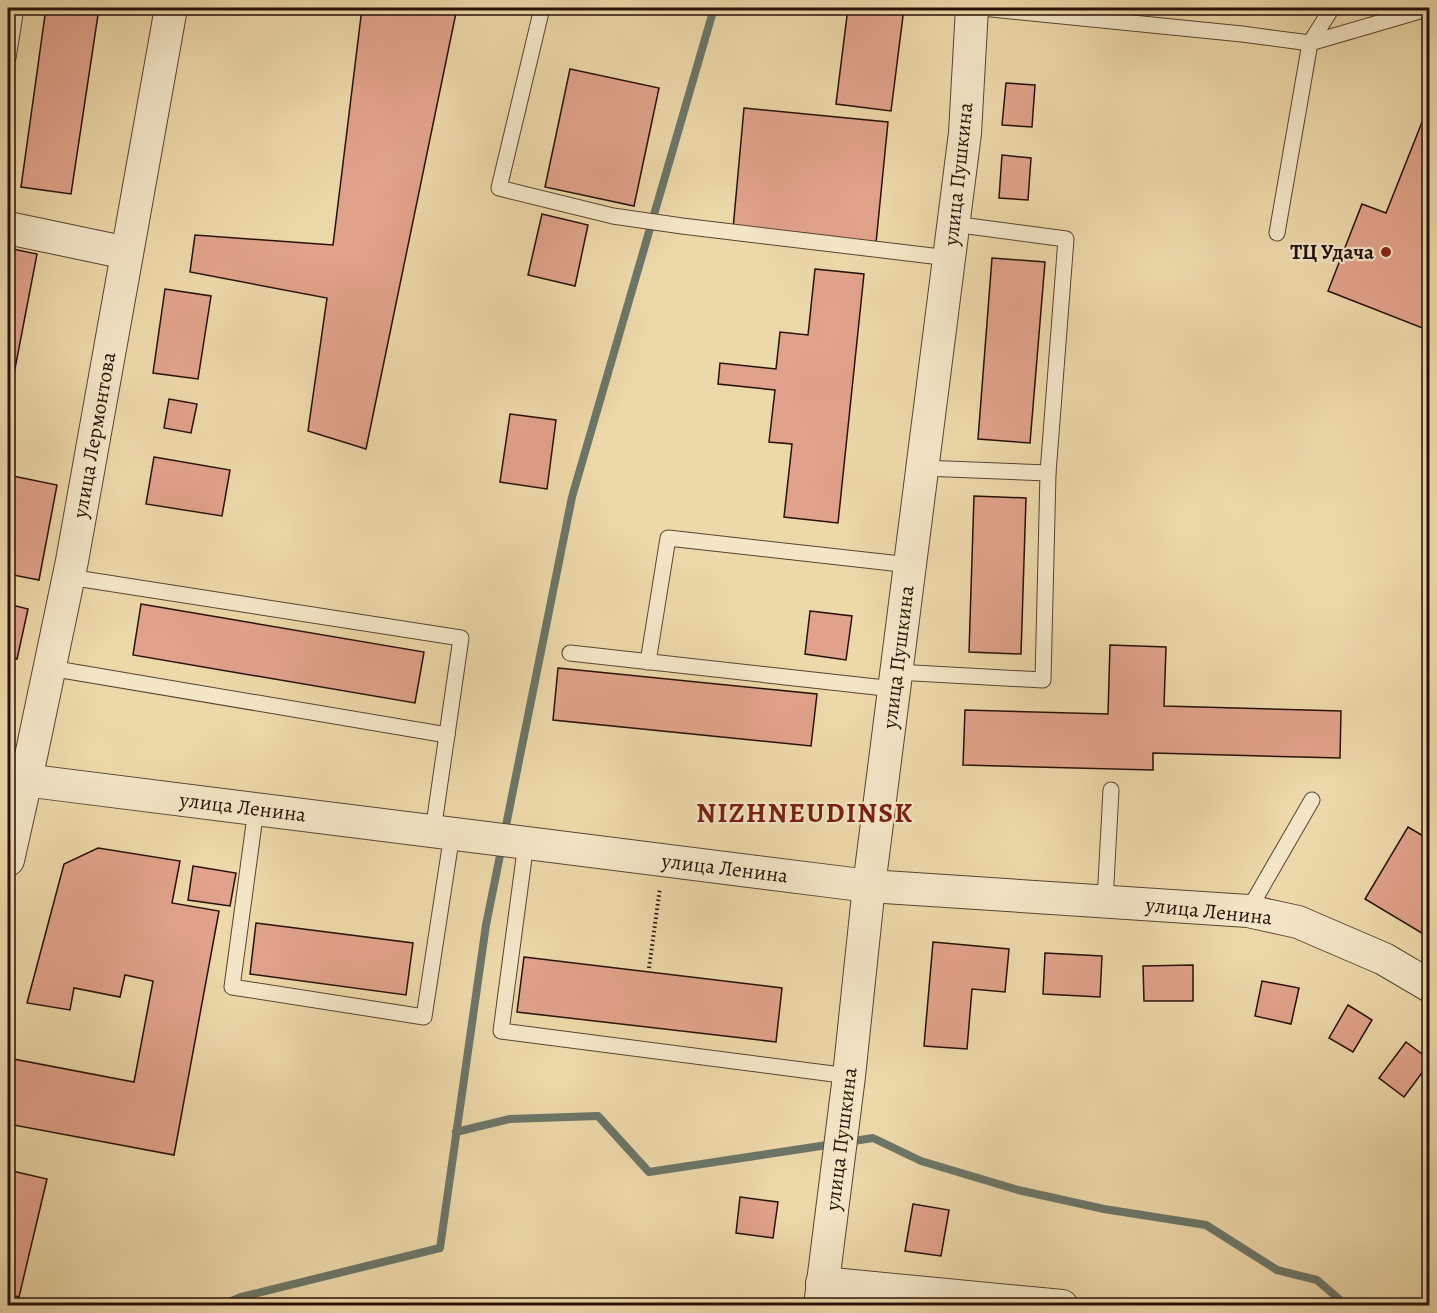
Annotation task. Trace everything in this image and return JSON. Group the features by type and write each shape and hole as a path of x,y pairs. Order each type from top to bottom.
{"street":[{"name":"улица Лермонтова","path":"8,860 17,779 50,668 69,577 171,8"},
{"name":"улица Пушкина","path":"821,1294 849,1076 869,886 965,133 972,8"},
{"path":"8,228 127,253"},
{"name":"улица Ленина","path":"17,779 869,886 1248,911 1298,922 1384,959 1430,987"},
{"path":"821,1294 1062,1305"}],"lane":[{"path":"8,58 16,8"},
{"path":"542,8 499,188 613,216 949,258"},
{"path":"982,8 1242,34 1310,44 1430,8"},
{"path":"1277,233 1310,44 1332,8"},
{"path":"570,654 895,681 1042,680 1048,473 1066,239 953,224"},
{"path":"922,468 1048,473"},
{"path":"648,662 668,538 910,566"},
{"path":"69,577 461,638 447,735 442,833 424,1017 232,987 256,809"},
{"path":"50,668 447,735"},
{"path":"1104,901 1111,790"},
{"path":"1248,911 1312,800"},
{"path":"526,843 501,1031 849,1076"}],"path":[{"path":"649,968 663,860"}],"building":[{"path":"46,8 99,8 71,194 21,187"},
{"path":"362,8 457,8 366,449 308,431 327,298 190,272 195,235 333,245"},
{"path":"848,8 904,8 891,111 836,104"},
{"path":"570,69 659,88 634,206 545,187"},
{"path":"1006,83 1035,85 1032,127 1002,125"},
{"name":"ТЦ Удача","path":"1430,102 1430,331 1328,291 1362,204 1386,213"},
{"path":"744,108 888,122 876,243 733,229"},
{"path":"1002,155 1031,158 1028,200 999,198"},
{"path":"542,214 588,225 575,286 528,275"},
{"path":"8,248 37,254 8,405"},
{"path":"992,258 1045,262 1030,443 978,439"},
{"path":"815,269 864,274 838,523 784,517 792,444 769,442 775,390 718,384 720,363 776,369 780,332 808,335"},
{"path":"165,289 211,296 198,379 153,373"},
{"path":"169,399 197,404 191,433 164,428"},
{"path":"510,414 556,420 547,489 500,482"},
{"path":"154,457 230,470 222,516 146,504"},
{"path":"8,475 57,485 39,580 8,574"},
{"path":"974,496 1026,498 1021,654 969,652"},
{"path":"8,604 28,609 17,659 8,657"},
{"path":"141,604 424,652 415,703 133,655"},
{"path":"810,611 852,616 846,660 805,654"},
{"path":"1110,645 1166,647 1164,706 1341,711 1340,758 1153,753 1153,770 963,765 965,710 1108,714"},
{"path":"558,668 817,694 811,746 553,720"},
{"path":"1408,827 1430,840 1430,868 1427,872 1430,873 1430,938 1365,899"},
{"path":"98,848 180,861 172,903 219,911 174,1155 8,1124 8,1058 134,1082 153,981 125,975 120,997 74,988 70,1010 27,1003 64,864"},
{"path":"193,866 236,873 230,906 188,900"},
{"path":"256,923 413,943 406,995 250,974"},
{"path":"933,942 1009,949 1005,992 972,989 967,1049 924,1046"},
{"path":"1045,953 1102,956 1100,997 1043,994"},
{"path":"524,957 782,988 776,1042 517,1012"},
{"path":"1193,965 1193,1001 1144,1001 1143,966"},
{"path":"1262,981 1299,988 1291,1024 1255,1016"},
{"path":"1348,1005 1372,1020 1353,1052 1329,1038"},
{"path":"1406,1042 1430,1062 1404,1097 1379,1078"},
{"path":"8,1170 47,1179 19,1297 8,1294"},
{"path":"740,1197 778,1202 773,1238 736,1233"},
{"path":"913,1204 949,1210 941,1256 905,1251"}],"waterway":[{"path":"219,1306 241,1297 440,1248 486,925 572,497 714,8"},
{"path":"456,1132 510,1119 598,1116 649,1172 834,1144"},
{"path":"847,1142 873,1138 921,1161 1018,1190 1104,1209 1206,1225 1277,1270 1317,1280 1347,1306"}],"place":[{"name":"ТЦ Удача","path":"1386,252"}],"district":[{"name":"NIZHNEUDINSK","path":"805,813"}]}
